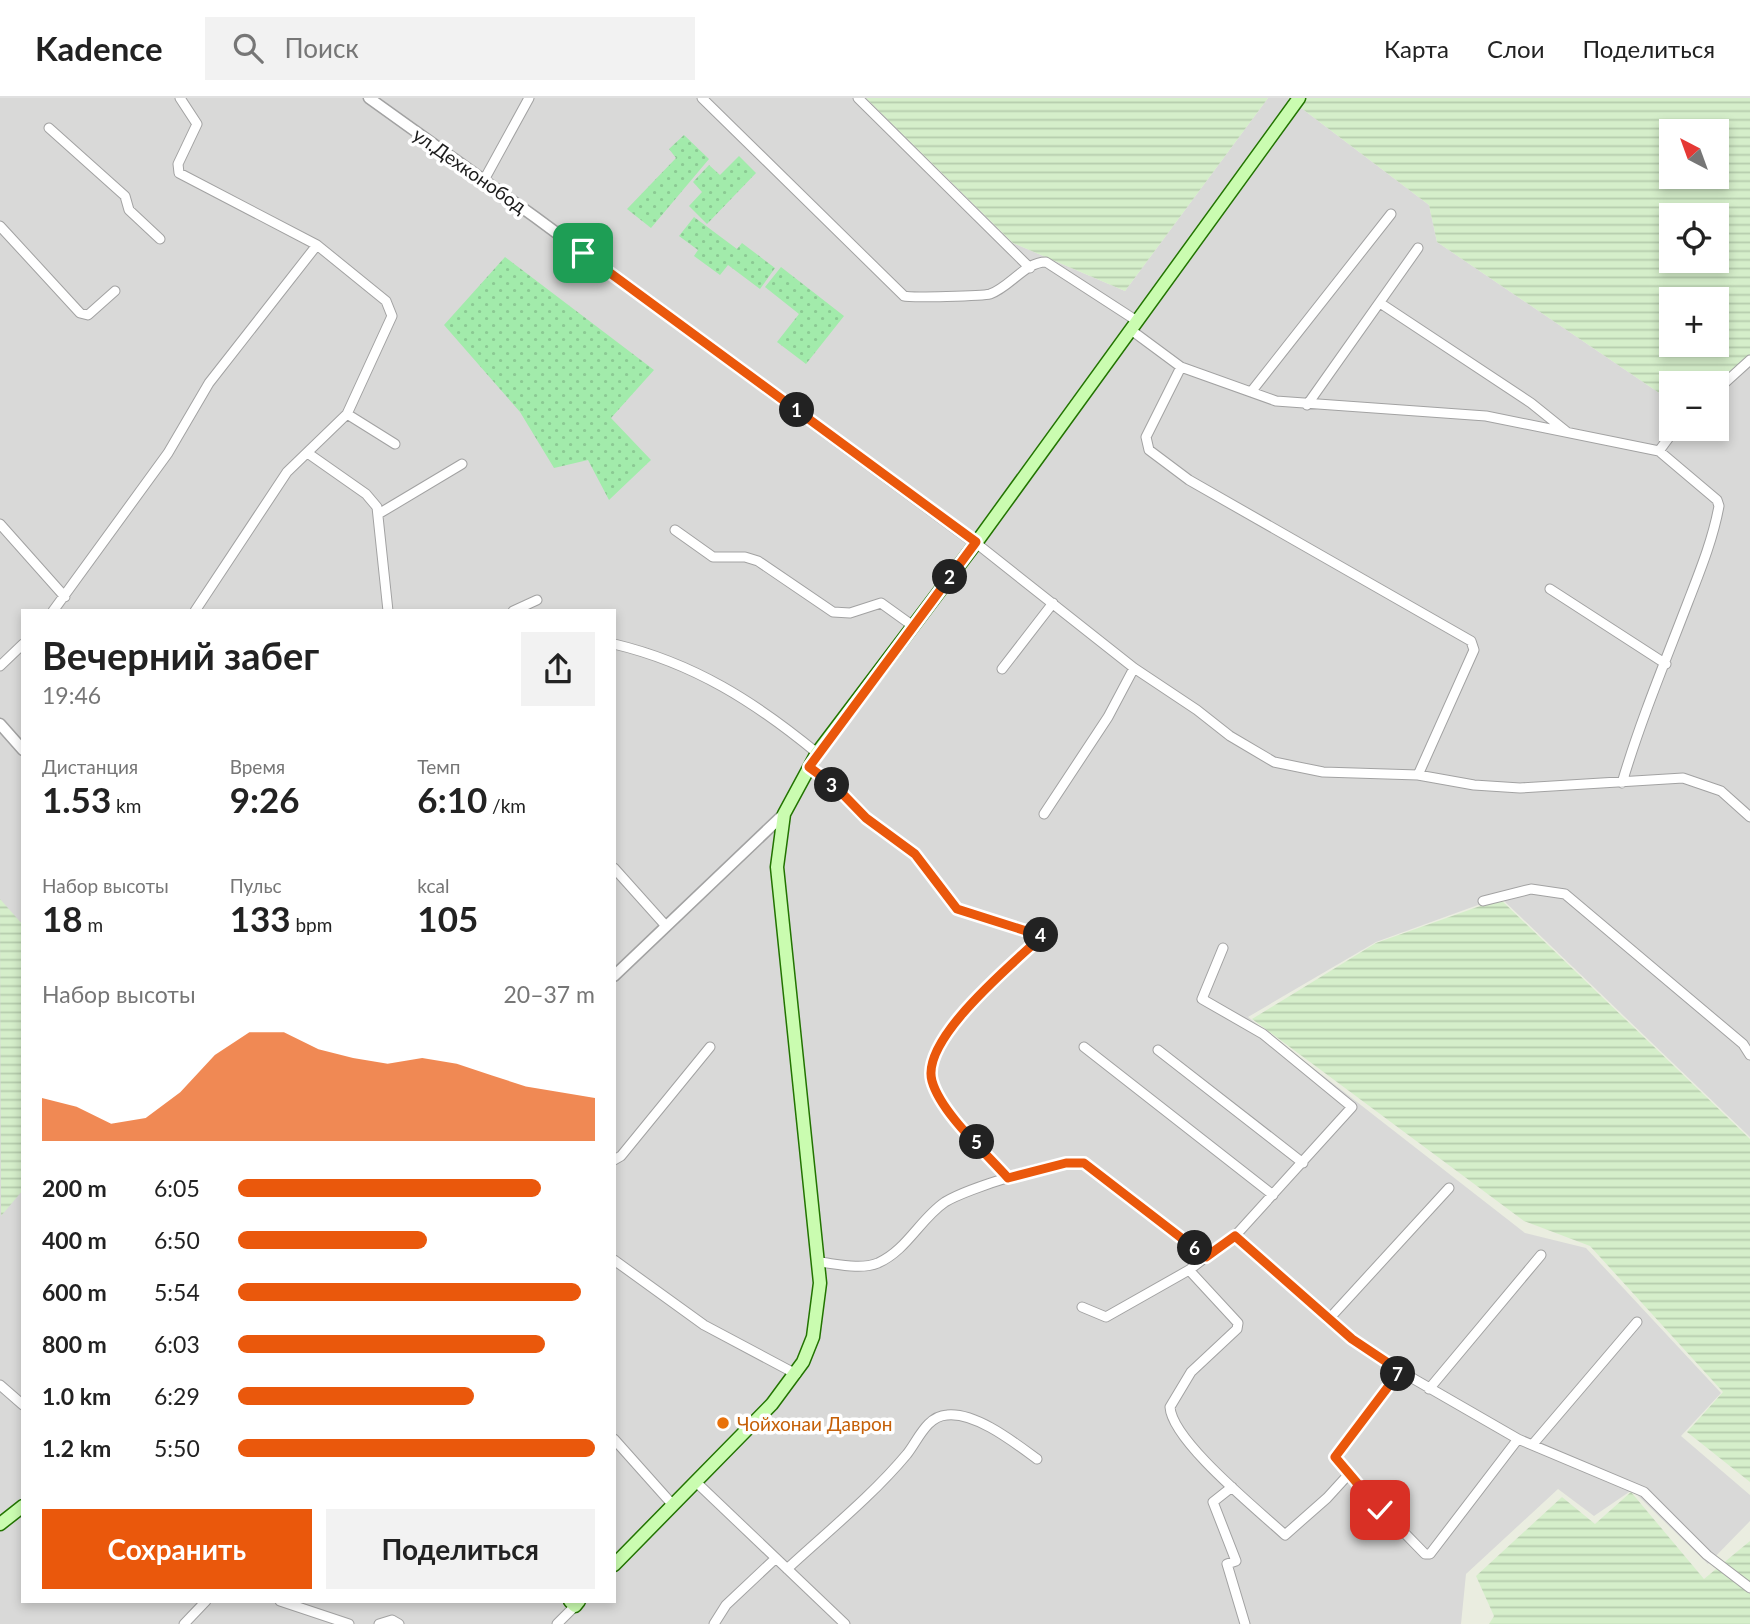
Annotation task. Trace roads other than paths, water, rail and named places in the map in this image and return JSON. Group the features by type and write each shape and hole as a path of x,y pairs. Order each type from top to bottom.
{"main road":[{"path":"616,1563 772,1404 796,1374 813,1337 819,1262 776,867 784,814 817,753 976,542 1299,98"},
{"path":"0,1524 21,1508"}],"street":[{"path":"180,98 197,124 178,164 179,173 317,245 386,301 392,316 347,414 309,454 287,472 196,609"},
{"name":"ул.Дехконобод","path":"369,98 976,542"},
{"path":"484,180 529,98"},
{"path":"702,98 904,296 920,299 948,294 987,294 1030,268 1046,262 1134,325 1181,367 1276,401 1307,405 1334,403 1486,416 1659,451 1717,500 1719,506 1707,552 1666,664 1634,739 1622,783"},
{"path":"858,98 1030,268"},
{"path":"49,128 125,196 129,210 160,239"},
{"path":"1251,392 1391,214"},
{"path":"0,226 80,313 88,315 115,291"},
{"path":"55,609 168,453 209,383 317,245"},
{"path":"1307,405 1418,248"},
{"path":"1380,303 1531,403 1568,433"},
{"path":"1729,380 1749,363"},
{"path":"1181,367 1146,437 1149,450 1189,480 1471,641 1475,650 1418,775"},
{"path":"347,414 395,444"},
{"path":"1659,451 1666,441"},
{"path":"309,454 366,494 380,513 380,549 388,609"},
{"path":"380,513 462,464"},
{"path":"0,524 65,597"},
{"path":"676,530 713,558 746,557 758,561 833,612 850,613 881,603 913,626"},
{"path":"976,542 1134,668 1189,704 1230,736 1274,762 1323,772 1418,775 1474,785 1520,788 1683,778 1697,780 1721,791 1750,817"},
{"path":"1550,589 1666,664"},
{"path":"517,609 537,600"},
{"path":"1002,669 1053,603"},
{"path":"616,645 665,658 741,696 817,753"},
{"path":"0,666 21,646"},
{"path":"1044,814 1108,717 1134,668"},
{"path":"0,723 21,748"},
{"path":"809,767 835,786 866,818 915,854 957,909 1042,936 944,1037 931,1070 935,1087 946,1107 1008,1178"},
{"path":"616,974 784,814"},
{"path":"616,870 666,926"},
{"path":"1483,901 1531,889 1565,894 1654,966 1743,1044 1750,1055"},
{"path":"1082,1307 1105,1317 1189,1270 1235,1236 1352,1107 1263,1034 1202,999 1223,948"},
{"path":"616,1158 710,1047"},
{"path":"1084,1047 1273,1195"},
{"path":"1158,1050 1303,1163"},
{"path":"819,1262 876,1264 905,1244 946,1202 1008,1178 1066,1163 1084,1163 1206,1257"},
{"path":"1328,1320 1449,1188"},
{"path":"1235,1236 1328,1320 1400,1371 1518,1439 1644,1492 1707,1555 1750,1588"},
{"path":"1429,1389 1541,1255"},
{"path":"616,1261 704,1325 796,1374"},
{"path":"1189,1270 1239,1326 1191,1372 1170,1407 1170,1416 1198,1453 1285,1535 1327,1499 1348,1475"},
{"path":"1533,1444 1637,1322"},
{"path":"1400,1371 1336,1452 1335,1457 1348,1475 1420,1550 1430,1554 1518,1439"},
{"path":"0,1385 21,1403"},
{"path":"787,1569 882,1481 934,1419 949,1414 974,1421 998,1432 1037,1459"},
{"path":"616,1441 672,1504"},
{"path":"696,1482 845,1624"},
{"path":"1232,1487 1213,1502 1236,1561 1227,1564 1245,1624"},
{"path":"714,1624 726,1605 776,1558"},
{"path":"184,1624 204,1603"},
{"path":"286,1603 349,1624"},
{"path":"557,1624 575,1603"},
{"path":"379,1624 392,1620 399,1624"}],"place":[{"name":"Чойхонаи Даврон","path":"723,1423"}]}
